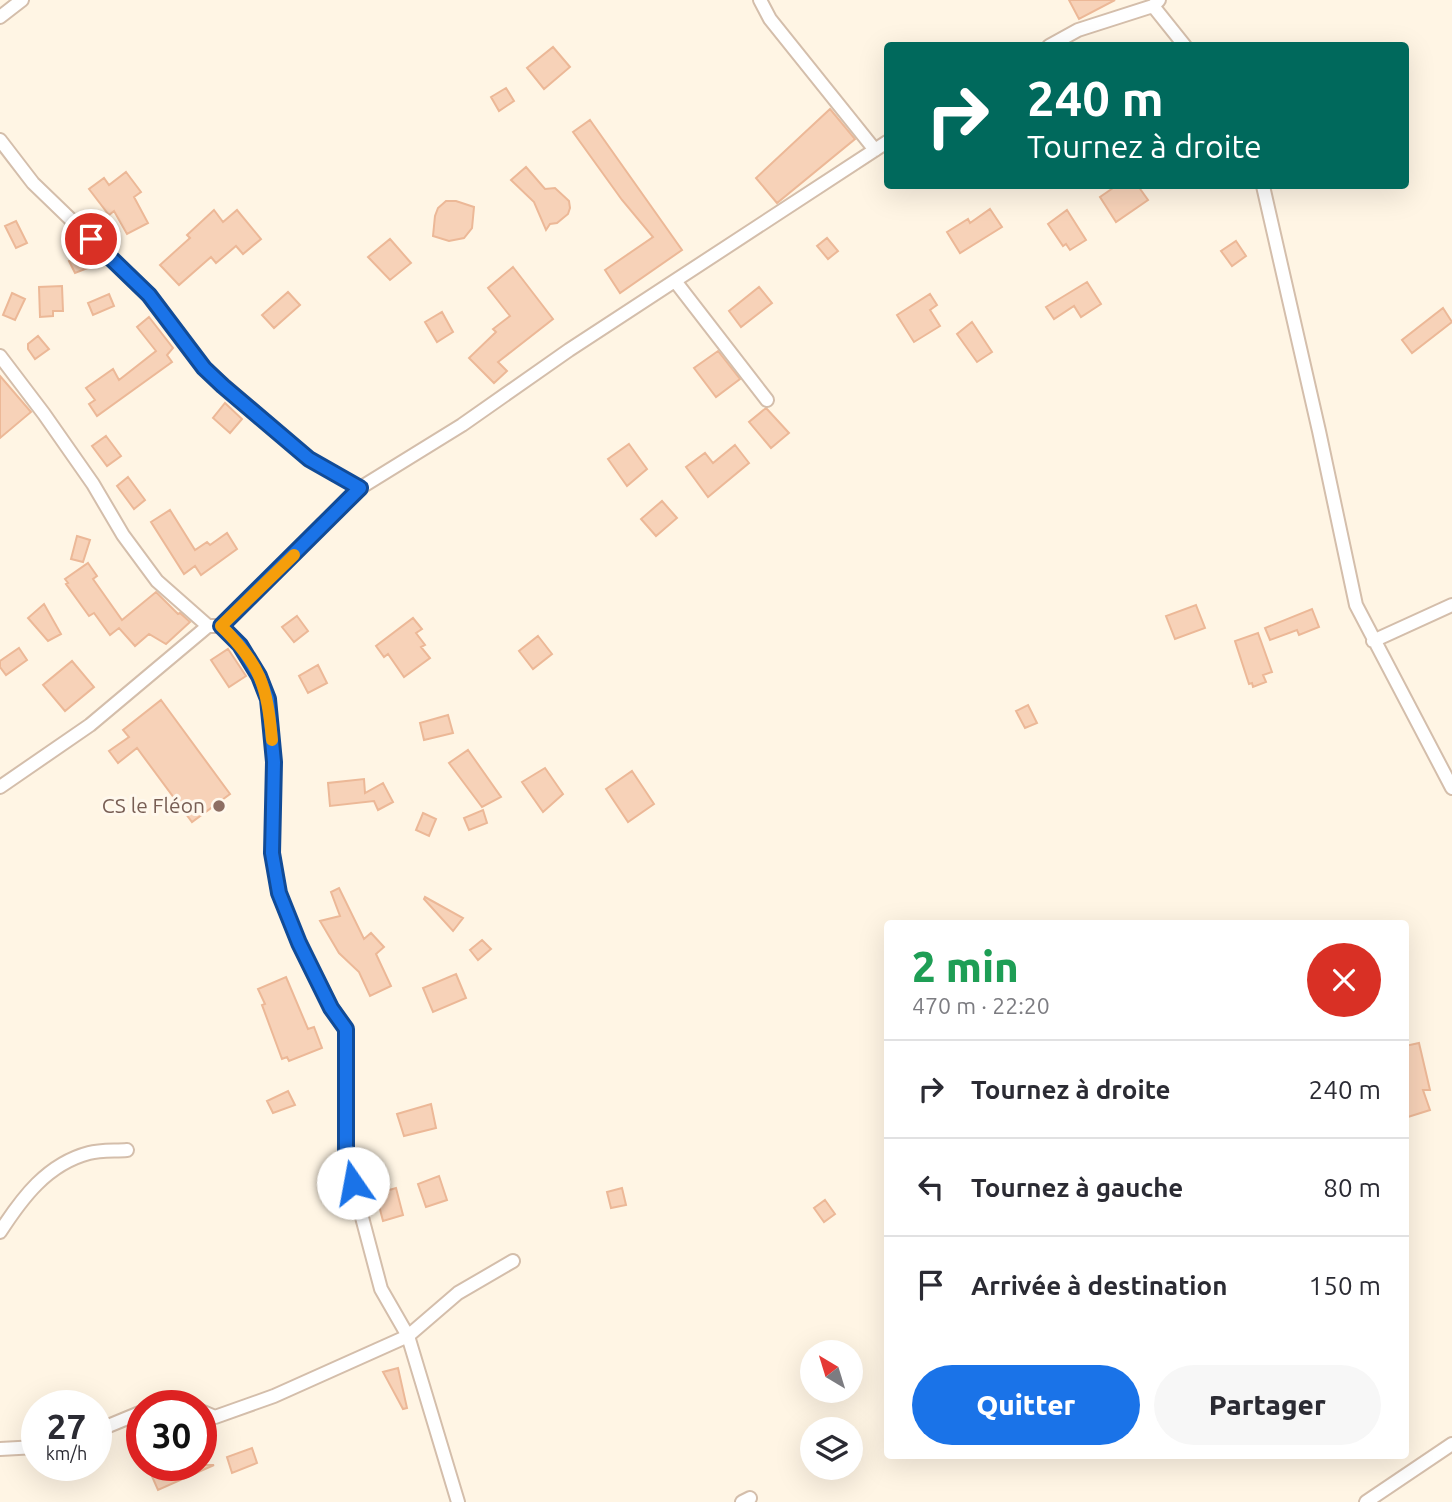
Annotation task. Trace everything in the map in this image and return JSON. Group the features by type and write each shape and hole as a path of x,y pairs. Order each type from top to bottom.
{"street":[{"path":"0,17 22,0"},
{"path":"760,0 770,19 874,150"},
{"path":"1056,42 1078,30 1156,3 1182,42"},
{"path":"0,140 33,183 149,295 204,368 309,459 360,488"},
{"path":"0,788 90,725 215,626 360,488 462,425 569,350 884,144"},
{"path":"1264,189 1356,605 1452,788"},
{"path":"675,281 767,400"},
{"path":"0,356 44,414 93,484 123,535 158,581 240,645 259,676 268,699 274,762 272,853 279,893 299,943 331,1008 346,1029 346,1157 381,1289 408,1336 458,1502"},
{"path":"1373,641 1452,605"},
{"path":"0,1232 22,1198 50,1171 89,1153 127,1150"},
{"path":"217,1416 274,1396 408,1336 458,1293 513,1261"},
{"path":"1366,1502 1452,1444"},
{"path":"0,1449 21,1448"}],"building":[{"path":"1069,0 1115,0 1079,19"},
{"path":"553,47 570,67 544,89 527,68"},
{"path":"506,88 514,101 499,111 491,97"},
{"path":"830,109 855,139 777,203 756,178"},
{"path":"590,120 682,250 620,293 605,270 653,237 622,200 573,132"},
{"path":"526,167 545,189 555,188 569,201 568,214 557,223 550,224 546,230 534,202 511,180"},
{"path":"126,172 141,192 134,197 148,223 127,234 114,211 109,215 89,189 104,178 109,185"},
{"path":"1112,189 1140,189 1148,200 1116,222 1100,197"},
{"path":"446,201 474,207 472,228 464,238 449,241 433,236 435,216 438,208"},
{"path":"990,209 1002,227 960,253 947,232 968,219 970,223"},
{"path":"214,210 223,222 237,210 261,239 243,254 236,246 216,263 211,257 179,285 160,265 190,238 187,235"},
{"path":"1067,210 1086,240 1070,250 1066,244 1063,246 1048,224"},
{"path":"16,221 27,243 16,248 5,226"},
{"path":"827,238 838,251 828,259 817,246"},
{"path":"390,239 411,263 390,280 368,257"},
{"path":"1236,241 1246,256 1232,266 1221,251"},
{"path":"89,254 93,266 75,273 69,261"},
{"path":"513,267 553,319 498,362 507,371 494,383 469,358 496,332 493,329 510,316 488,288"},
{"path":"1087,282 1101,304 1081,317 1074,306 1054,319 1046,307"},
{"path":"62,286 63,311 53,311 53,316 40,317 39,287"},
{"path":"759,287 772,303 741,327 729,311"},
{"path":"288,292 300,305 274,328 262,315"},
{"path":"12,293 25,299 15,320 3,315"},
{"path":"109,294 114,306 93,315 88,303"},
{"path":"930,294 937,305 930,310 940,326 914,342 897,315"},
{"path":"1443,308 1452,322 1412,353 1402,340"},
{"path":"442,312 453,332 437,342 425,322"},
{"path":"149,317 173,348 167,355 172,362 97,416 89,404 95,400 86,388 113,369 119,380 156,351 137,327"},
{"path":"972,322 992,352 977,362 957,334"},
{"path":"38,336 49,349 35,359 28,349 28,344"},
{"path":"718,351 740,379 716,397 694,368"},
{"path":"0,376 31,412 0,438"},
{"path":"225,403 242,419 230,433 213,418"},
{"path":"766,408 789,433 771,448 749,422"},
{"path":"106,436 121,456 107,466 92,446"},
{"path":"629,444 647,469 627,486 608,459"},
{"path":"735,445 749,463 708,497 686,467 705,453 713,463"},
{"path":"128,477 145,500 134,509 117,486"},
{"path":"662,501 677,518 656,536 641,519"},
{"path":"170,510 195,550 207,542 210,545 227,533 237,549 201,575 195,566 184,574 151,522"},
{"path":"77,536 90,540 83,562 71,559"},
{"path":"88,563 97,576 93,579 122,620 156,592 190,622 166,644 149,634 135,646 119,628 110,635 94,613 89,616 66,584 68,583 65,579"},
{"path":"44,604 61,634 48,641 28,618"},
{"path":"1196,605 1205,628 1175,639 1166,616"},
{"path":"1312,609 1319,627 1299,635 1297,630 1270,640 1265,628"},
{"path":"297,616 308,631 294,642 282,627"},
{"path":"413,618 422,629 416,633 425,645 421,647 430,658 404,677 388,654 384,657 376,646"},
{"path":"1258,633 1272,672 1263,675 1266,682 1253,687 1252,683 1249,684 1235,641"},
{"path":"538,636 552,654 533,669 519,651"},
{"path":"19,648 27,660 6,675 0,667 0,661"},
{"path":"228,649 246,676 229,687 211,660"},
{"path":"72,661 94,687 65,711 43,685"},
{"path":"318,665 327,683 308,693 299,676"},
{"path":"161,700 230,794 192,822 137,748 118,763 109,751 129,737 123,730"},
{"path":"1028,705 1037,723 1025,728 1016,711"},
{"path":"448,715 453,733 424,740 420,723"},
{"path":"468,750 501,797 482,807 449,763"},
{"path":"545,768 563,794 543,812 522,782"},
{"path":"632,771 654,804 628,822 606,789"},
{"path":"364,779 365,793 383,783 393,802 378,810 374,801 330,806 328,783"},
{"path":"483,810 487,823 469,830 464,818"},
{"path":"423,813 436,819 429,836 416,830"},
{"path":"339,888 364,939 371,933 384,947 376,954 391,986 370,996 359,972 339,953 320,921 340,916 331,892"},
{"path":"425,897 463,918 453,931 424,899"},
{"path":"482,940 491,949 478,960 470,950"},
{"path":"456,974 466,998 433,1012 423,988"},
{"path":"286,977 308,1029 314,1027 322,1048 289,1061 287,1057 282,1059 258,989"},
{"path":"1419,1043 1430,1090 1423,1090 1430,1110 1409,1117 1409,1045"},
{"path":"288,1091 295,1105 273,1113 267,1101"},
{"path":"431,1104 436,1128 404,1136 397,1114"},
{"path":"439,1176 447,1200 426,1207 418,1184"},
{"path":"396,1188 403,1215 383,1221 376,1194"},
{"path":"622,1188 626,1205 611,1208 607,1192"},
{"path":"825,1200 835,1214 824,1222 814,1208"},
{"path":"398,1368 407,1408 403,1409 383,1372"},
{"path":"252,1448 257,1463 232,1473 227,1457"},
{"path":"154,1481 178,1481 158,1490"}],"slow traffic":[{"path":"272,740 268,699 259,676 240,645 221,626 294,555"}],"place":[{"name":"CS le Fléon","path":"219,806"}],"route":[{"path":"91,239 149,295 204,368 223,386 309,459 360,488 221,626 240,645 259,676 268,699 274,762 272,853 279,893 299,943 331,1008 346,1029 346,1157 353,1183"}]}
